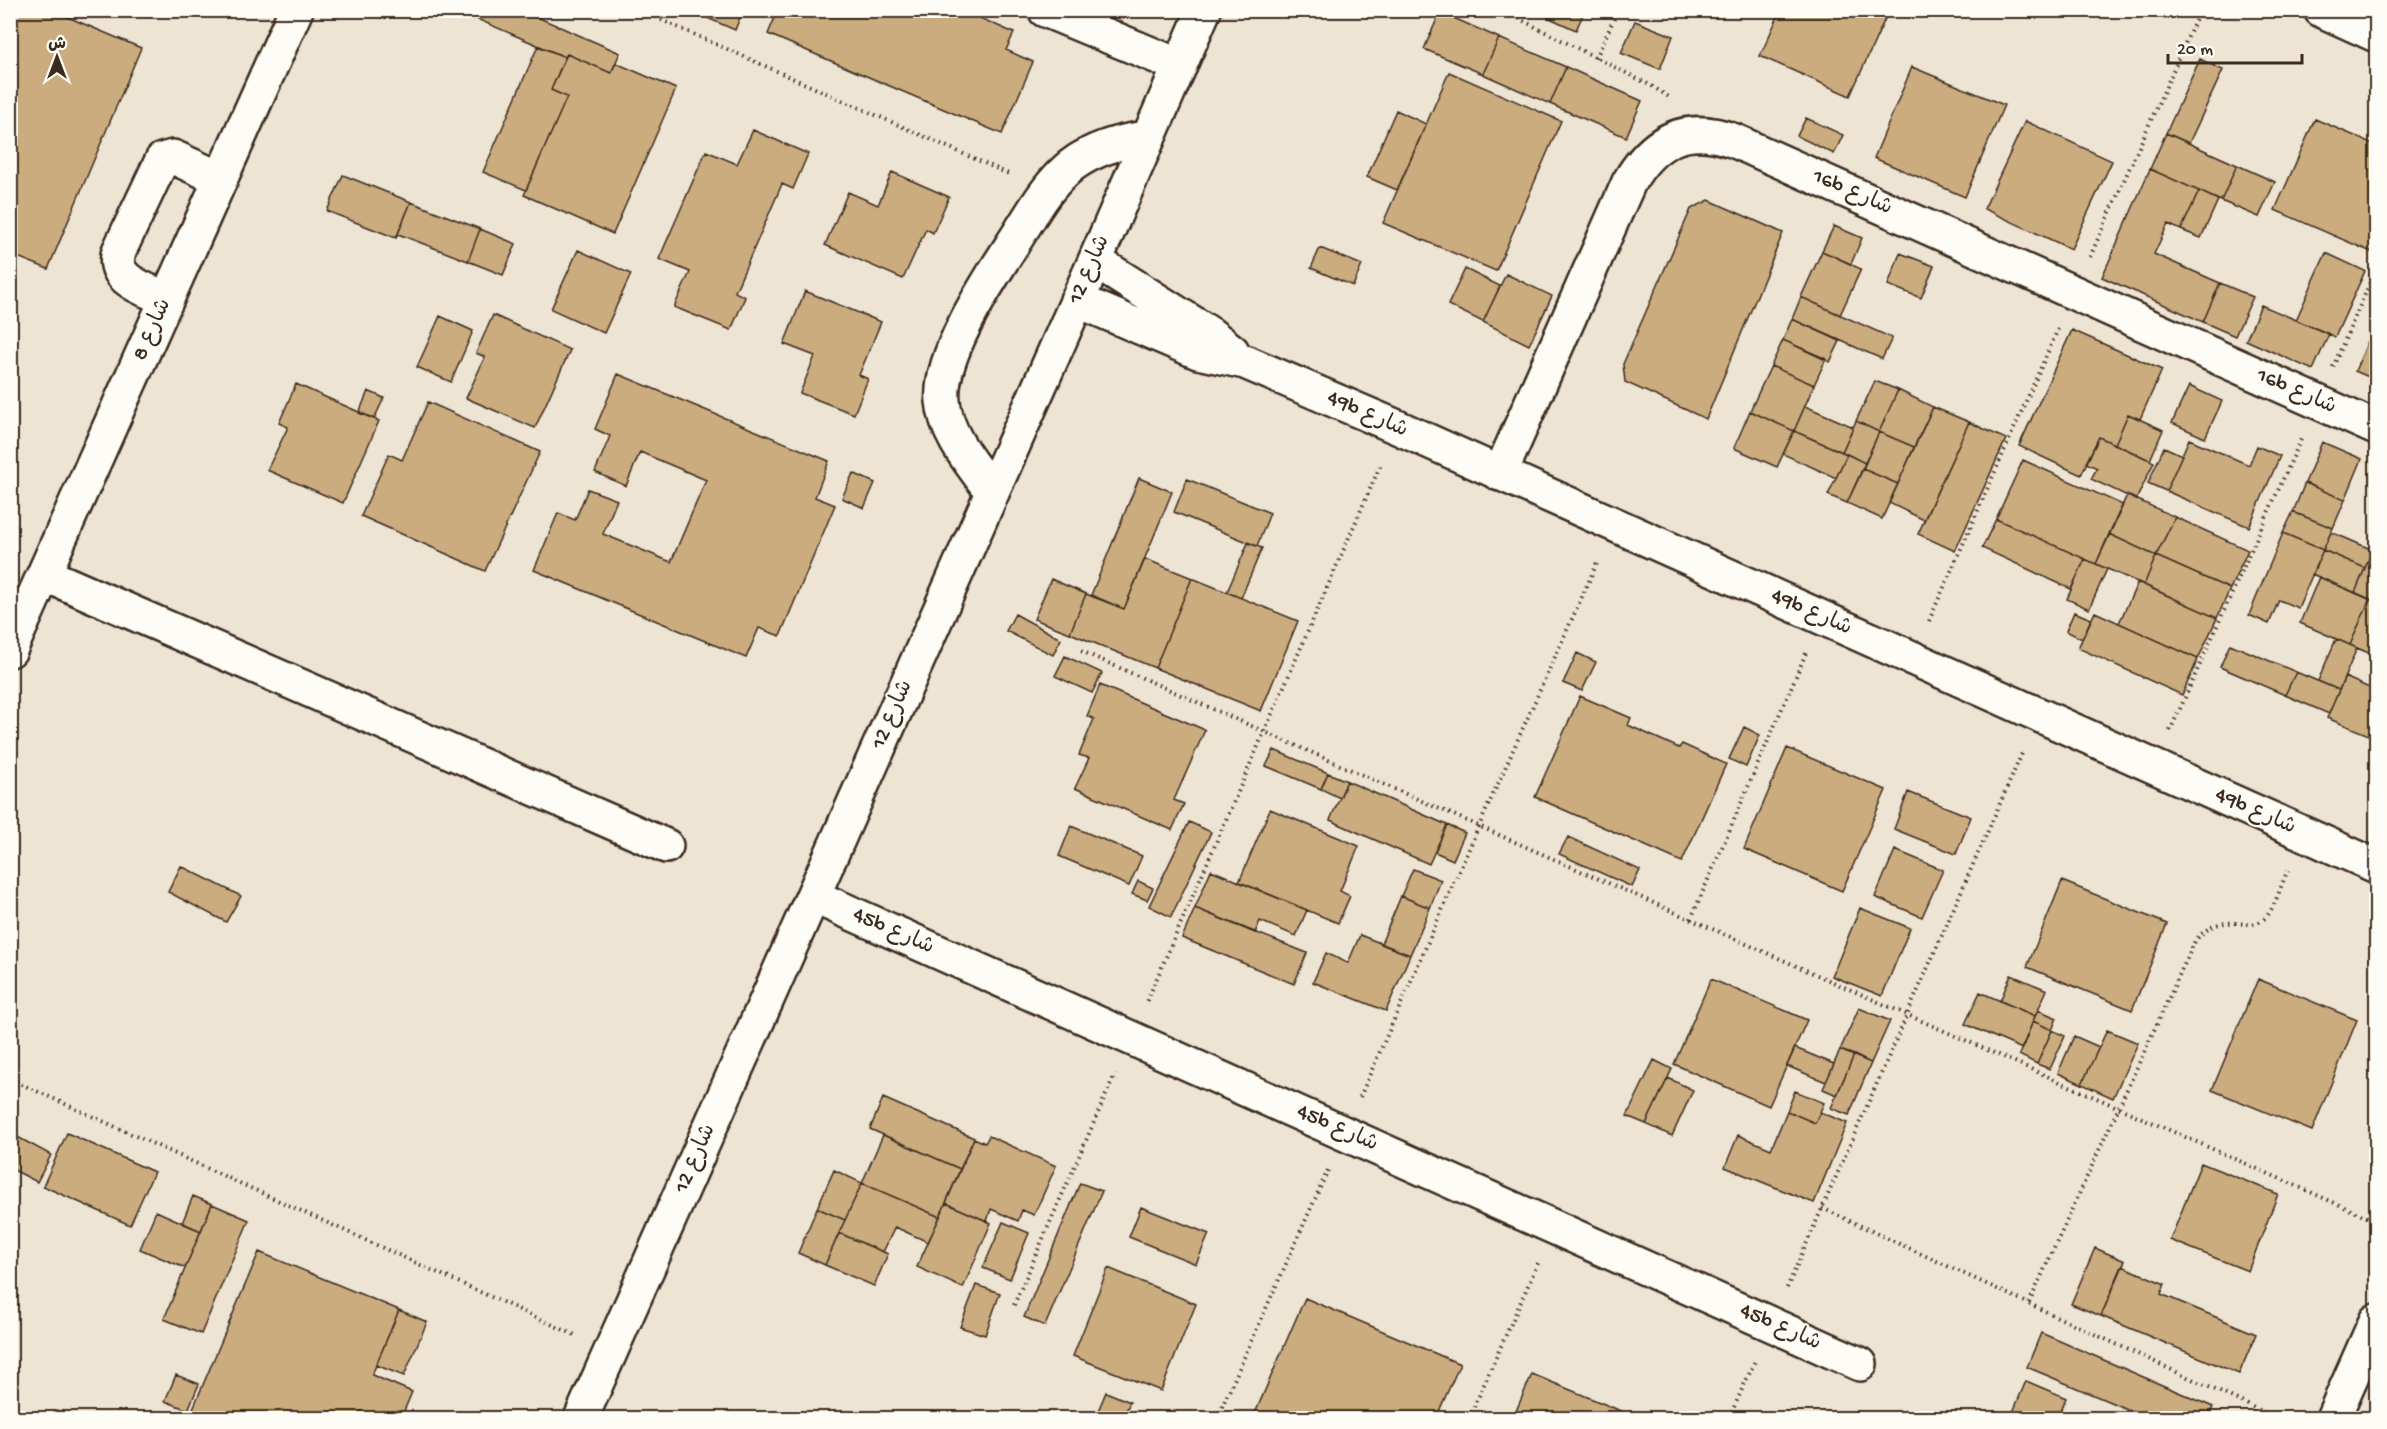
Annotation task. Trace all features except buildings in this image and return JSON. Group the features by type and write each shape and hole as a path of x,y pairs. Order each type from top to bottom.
{"street":[{"name":"شارع 8","path":"10,650 296,10"},
{"path":"1046,10 1180,66"},
{"name":"شارع 12","path":"581,1419 1095,261 1204,10"},
{"path":"2321,10 2376,35"},
{"name":"16b شارع","path":"1500,474 1629,182 1641,162 1658,146 1679,136 1702,132 1735,141 2376,428"},
{"path":"992,492 955,440 946,420 942,398 944,376 975,305 1047,191 1071,166 1094,151 1112,144 1148,138"},
{"path":"167,299 122,276 117,269 116,260 119,251 162,160 173,157 221,179"},
{"name":"49b شارع","path":"1095,261 1210,334 1245,362"},
{"name":"49b شارع","path":"1077,300 1198,352 1245,362 1397,427 2376,866"},
{"path":"44,574 666,846"},
{"name":"45b شارع","path":"813,896 1860,1364"},
{"path":"2334,1419 2376,1321"}],"path":[{"path":"639,10 1047,191"},
{"path":"1502,10 1650,85 1675,101 1702,132"},
{"path":"1596,58 1618,10"},
{"path":"1912,659 2200,10"},
{"path":"2154,766 2376,269"},
{"path":"1014,1305 1397,427"},
{"path":"1217,1419 1479,826 1615,525"},
{"path":"1691,920 1821,617"},
{"path":"1081,651 2376,1221"},
{"path":"1729,1419 2039,715"},
{"path":"2029,1303 2195,941 2212,925 2224,922 2252,925 2265,919 2304,834"},
{"path":"10,1079 610,1351"},
{"path":"1822,1208 2277,1419"},
{"path":"1469,1419 1553,1227"}]}
